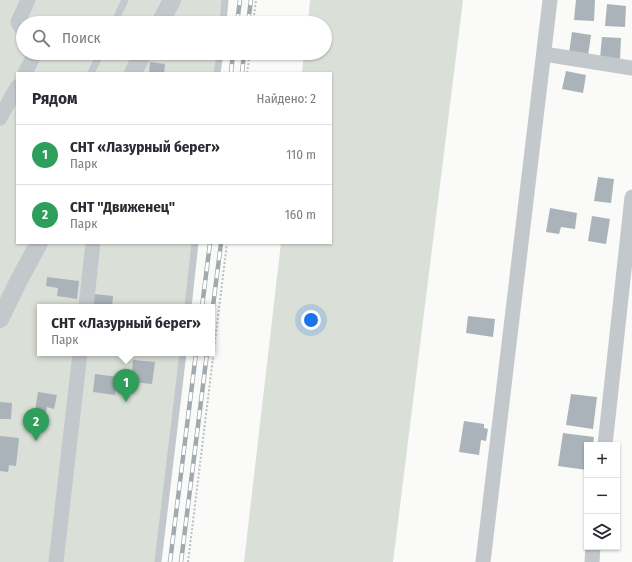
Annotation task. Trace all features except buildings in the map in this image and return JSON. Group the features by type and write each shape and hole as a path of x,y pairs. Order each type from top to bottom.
{"street":[{"path":"21,16 28,0"},
{"path":"164,16 172,0"},
{"path":"483,562 550,0"},
{"path":"544,54 632,68"},
{"path":"26,72 32,60"},
{"path":"134,72 140,60"},
{"path":"0,118 16,90"},
{"path":"605,442 632,197"},
{"path":"0,319 38,244"},
{"path":"86,304 93,244"},
{"path":"56,562 80,356"},
{"path":"592,562 593,550"}],"lane":[{"path":"117,16 125,0"},
{"path":"224,16 225,0"},
{"path":"92,72 98,60"},
{"path":"217,72 219,60"},
{"path":"188,304 196,244"},
{"path":"158,562 183,356"}],"path":[{"path":"254,16 256,0"},
{"path":"248,72 249,60"},
{"path":"215,341 227,244"},
{"path":"188,562 213,356"}],"shaded area":[{"path":"0,0 223,0 221,16 16,16 16,60 215,60 214,72 16,72 16,244 194,244 187,304 37,304 37,356 181,356 156,562 0,562"},
{"path":"310,0 463,0 393,562 244,562 281,244 332,244 332,72 302,72 303,60 332,60 332,16 309,16"}],"railway":[{"path":"238,16 240,0"},
{"path":"249,16 251,0"},
{"path":"231,72 232,60"},
{"path":"242,72 243,60"},
{"path":"202,304 210,244"},
{"path":"213,304 221,244"},
{"path":"170,562 196,356"},
{"path":"181,562 207,356"}],"place":[{"name":"СНТ «Лазурный берег»","path":"126,402"},
{"name":"СНТ \"Движенец\"","path":"36,441"}]}
